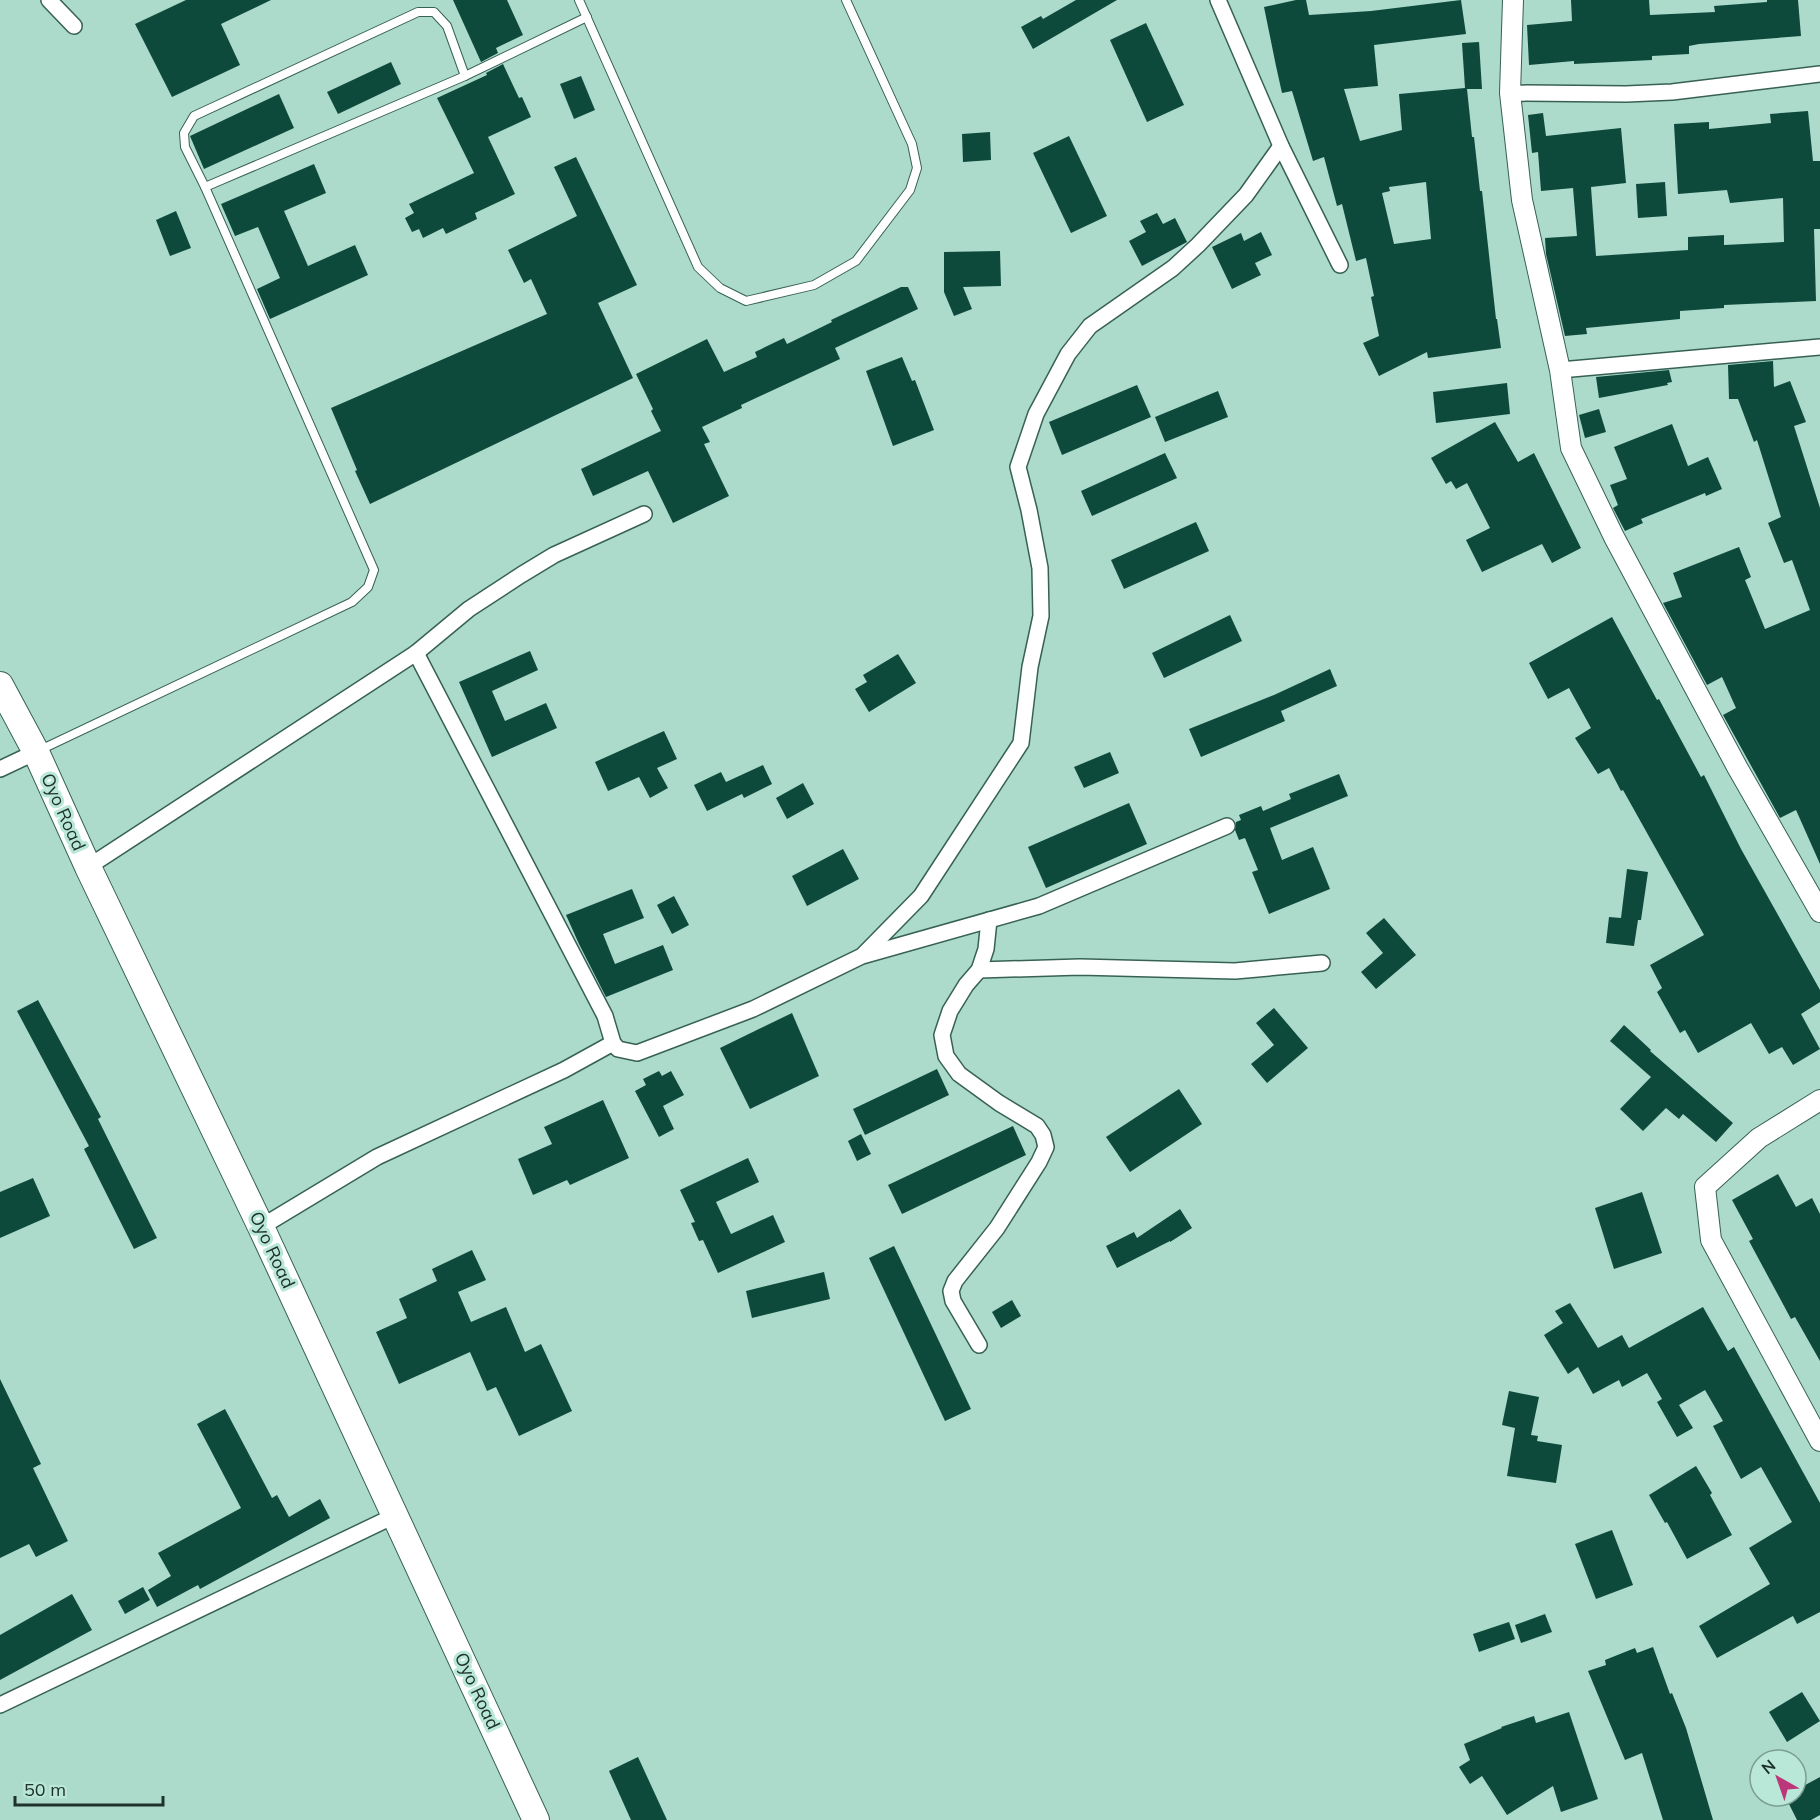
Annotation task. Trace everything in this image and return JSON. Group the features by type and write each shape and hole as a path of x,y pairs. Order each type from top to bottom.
{"highway":[{"name":"Oyo Road","path":"0,685 36,752 88,867 261,1227 536,1820"}],"street":[{"path":"49,0 74,26"},
{"path":"1218,0 1281,146 1340,265"},
{"path":"1513,0 1510,93 1522,200 1560,369 1571,448 1614,537 1737,767 1820,912"},
{"path":"1510,93 1672,92 1820,74"},
{"path":"862,956 921,896 1021,743 1030,668 1041,616 1040,568 1018,467 1036,414 1068,354 1090,326 1173,268 1246,195 1281,146"},
{"path":"1560,369 1820,347"},
{"path":"88,867 416,653 469,609 521,575 554,555 644,514"},
{"path":"416,653 605,1016 613,1043 618,1049 637,1053 753,1009 862,956 1039,906 1227,826"},
{"path":"0,769 36,752"},
{"path":"979,1345 952,1301 951,1291 956,1281 997,1228 1040,1162 1046,1147 1043,1135 1037,1126 999,1103 959,1074 946,1056 942,1035 950,1011 966,985 979,970 986,949 988,921"},
{"path":"979,970 1080,967 1235,971 1322,963"},
{"path":"261,1227 377,1157 564,1070 613,1043"},
{"path":"1820,1100 1759,1138 1705,1188 1711,1240 1820,1441"},
{"path":"0,1705 396,1515"}],"lane":[{"path":"579,0 698,267 720,288 746,301 814,285 856,261 910,190 917,168 912,144 846,0"},
{"path":"36,752 352,603 368,587 375,570 205,187 185,147 184,133 194,116 418,12 434,12 447,26 465,76"},
{"path":"205,187 465,76 587,17"}],"building":[{"path":"186,0 271,0 221,24 240,65 172,97 135,24"},
{"path":"453,0 507,0 523,35 496,48 498,53 481,62"},
{"path":"1076,0 1117,0 1033,49 1021,27 1041,16 1043,19"},
{"path":"1306,0 1309,15 1371,11 1461,0 1466,34 1374,45 1378,86 1344,89 1360,141 1402,130 1399,94 1465,88 1462,43 1479,42 1482,89 1467,89 1501,348 1428,358 1427,352 1379,376 1363,343 1379,336 1366,258 1356,261 1342,204 1337,206 1324,157 1313,161 1292,91 1282,93 1264,7","holes":["1426,182 1431,239 1394,244 1382,193 1390,191 1389,187"]},
{"path":"1571,0 1649,0 1650,15 1715,12 1714,6 1767,2 1767,0 1798,0 1801,36 1699,44 1689,46 1689,54 1652,56 1652,60 1574,64 1574,61 1529,65 1527,25 1572,21"},
{"path":"1146,23 1184,105 1147,122 1110,40"},
{"path":"391,62 401,84 338,114 327,92"},
{"path":"503,64 531,117 488,137 515,194 475,213 477,219 446,234 443,228 423,238 419,229 412,232 405,218 414,213 409,204 474,173 437,98 487,75 486,73"},
{"path":"581,76 595,110 574,119 560,84"},
{"path":"279,94 294,128 204,169 190,136"},
{"path":"1808,111 1813,161 1820,161 1820,229 1814,229 1816,301 1724,305 1724,308 1680,311 1680,319 1586,328 1587,334 1565,336 1546,254 1545,238 1577,236 1573,188 1541,191 1538,152 1532,153 1528,115 1543,113 1546,136 1621,128 1626,183 1591,187 1596,256 1688,250 1688,237 1724,235 1724,245 1784,242 1783,198 1730,203 1727,190 1678,194 1674,124 1709,122 1709,129 1771,123 1770,114"},
{"path":"990,132 991,160 963,162 962,134"},
{"path":"1069,136 1107,216 1071,233 1033,153"},
{"path":"576,157 637,285 598,303 633,378 370,504 331,408 547,314 531,279 524,283 508,250 577,216 554,167"},
{"path":"314,164 326,193 284,211 308,266 355,245 368,275 270,319 257,289 280,278 258,227 235,236 221,204"},
{"path":"1665,182 1667,216 1638,218 1636,184"},
{"path":"176,211 191,248 170,256 156,220"},
{"path":"1157,213 1163,224 1175,218 1187,242 1142,266 1129,241 1146,232 1140,221"},
{"path":"1261,232 1272,255 1255,263 1261,275 1232,289 1212,247 1241,233 1244,241"},
{"path":"1000,251 1001,286 963,287 972,309 954,316 944,292 944,252"},
{"path":"901,287 908,287 918,309 835,348 840,359 741,405 742,408 702,427 710,442 704,444 729,496 673,523 648,471 593,496 581,469 661,431 636,374 707,339 724,372 757,357 755,352 784,338 787,344"},
{"path":"902,357 912,381 915,380 934,430 893,446 866,371"},
{"path":"1773,361 1774,387 1790,381 1806,422 1794,426 1820,508 1820,864 1796,810 1780,818 1723,715 1736,708 1722,677 1707,685 1663,603 1682,597 1673,573 1739,547 1751,577 1745,580 1765,629 1810,610 1792,560 1784,563 1768,523 1781,517 1757,440 1754,442 1738,399 1729,399 1728,365"},
{"path":"1669,370 1672,382 1667,383 1668,385 1599,398 1596,377"},
{"path":"1507,383 1510,414 1436,423 1433,392"},
{"path":"1137,385 1151,417 1062,455 1049,422"},
{"path":"1218,391 1228,417 1165,442 1155,417"},
{"path":"1599,409 1606,432 1585,438 1579,415"},
{"path":"1495,422 1518,462 1534,453 1581,548 1552,563 1542,544 1482,572 1466,540 1490,528 1467,483 1456,489 1451,481 1446,484 1431,458"},
{"path":"1672,424 1688,466 1708,457 1722,489 1706,496 1705,493 1641,519 1643,523 1625,531 1613,508 1618,505 1610,485 1627,479 1614,447"},
{"path":"1165,453 1177,478 1092,516 1081,491"},
{"path":"1196,522 1209,551 1124,589 1111,560"},
{"path":"1230,615 1242,641 1164,678 1152,653"},
{"path":"1612,617 1701,777 1704,775 1741,849 1820,990 1820,1002 1801,1014 1820,1049 1793,1065 1782,1047 1769,1054 1751,1023 1698,1053 1685,1030 1680,1033 1657,992 1662,988 1650,965 1704,935 1609,768 1598,774 1575,738 1591,728 1569,688 1548,699 1529,663"},
{"path":"530,651 538,670 492,691 505,721 546,703 557,728 492,757 459,682"},
{"path":"898,654 916,683 869,712 855,689 867,682 863,675"},
{"path":"1330,669 1337,686 1281,711 1285,721 1201,757 1189,729 1274,695"},
{"path":"664,731 677,759 657,768 668,788 650,798 639,777 608,791 595,762"},
{"path":"1110,752 1119,773 1084,788 1074,767"},
{"path":"763,765 772,784 744,798 742,794 707,811 694,785 721,772 726,782"},
{"path":"1339,774 1348,796 1270,828 1282,860 1313,847 1330,889 1269,914 1252,872 1258,870 1245,838 1239,840 1235,830 1236,822 1241,820 1239,815 1261,806 1263,811 1291,799 1289,794"},
{"path":"803,783 814,804 787,819 776,798"},
{"path":"1129,803 1147,844 1046,888 1028,847"},
{"path":"843,849 859,879 807,906 792,876"},
{"path":"1627,869 1648,872 1641,920 1638,920 1634,946 1606,943 1609,917 1621,918"},
{"path":"632,889 644,918 603,934 615,964 663,945 673,970 606,997 566,915"},
{"path":"674,896 689,925 672,934 657,905"},
{"path":"1384,918 1416,955 1376,989 1361,972 1383,953 1366,933"},
{"path":"38,1000 101,1117 98,1119 157,1238 134,1249 84,1149 89,1146 17,1011"},
{"path":"1274,1008 1308,1048 1267,1083 1251,1064 1274,1045 1256,1023"},
{"path":"792,1013 819,1076 750,1109 720,1048"},
{"path":"1624,1025 1650,1051 1733,1123 1716,1142 1683,1114 1679,1119 1666,1108 1643,1131 1620,1109 1651,1077 1610,1041"},
{"path":"937,1069 949,1095 865,1135 853,1109"},
{"path":"659,1071 662,1076 671,1071 684,1095 663,1106 674,1129 659,1137 635,1091 646,1085 643,1079"},
{"path":"1179,1089 1202,1124 1130,1172 1106,1137"},
{"path":"603,1100 629,1158 570,1185 567,1180 533,1195 518,1159 552,1144 544,1127"},
{"path":"1013,1126 1026,1155 902,1214 888,1185"},
{"path":"861,1134 871,1154 857,1161 848,1141"},
{"path":"748,1158 759,1182 716,1202 731,1234 773,1215 785,1242 718,1273 703,1240 699,1241 691,1223 695,1222 680,1190"},
{"path":"1778,1174 1796,1207 1812,1198 1820,1214 1820,1361 1795,1317 1791,1319 1749,1241 1753,1239 1732,1200"},
{"path":"33,1178 50,1216 0,1238 0,1192"},
{"path":"1642,1192 1662,1253 1614,1269 1595,1208"},
{"path":"1180,1209 1192,1228 1170,1242 1117,1268 1106,1246 1134,1232 1137,1238"},
{"path":"894,1246 971,1409 945,1421 869,1258"},
{"path":"472,1250 486,1280 458,1292 471,1322 506,1307 525,1352 541,1344 572,1411 519,1436 496,1387 487,1391 470,1352 399,1384 376,1332 407,1318 399,1299 437,1281 432,1269"},
{"path":"824,1272 830,1299 752,1318 746,1291"},
{"path":"1012,1300 1021,1316 1001,1328 992,1312"},
{"path":"1570,1303 1598,1348 1622,1335 1629,1348 1703,1307 1728,1351 1734,1347 1820,1503 1820,1612 1797,1624 1793,1616 1717,1658 1699,1626 1770,1584 1749,1548 1792,1522 1761,1467 1741,1479 1713,1426 1723,1421 1705,1390 1679,1405 1693,1428 1677,1437 1657,1402 1662,1399 1647,1373 1622,1387 1619,1380 1593,1394 1578,1367 1568,1374 1544,1335 1563,1323 1555,1311"},
{"path":"0,1379 41,1464 33,1468 68,1541 36,1557 29,1544 0,1558"},
{"path":"1509,1391 1539,1397 1531,1435 1538,1436 1537,1441 1562,1445 1556,1483 1507,1476 1515,1428 1502,1425"},
{"path":"225,1409 272,1498 277,1495 289,1517 320,1499 330,1518 200,1589 198,1585 157,1607 148,1590 171,1576 158,1553 241,1508 197,1424"},
{"path":"1696,1466 1732,1535 1687,1559 1649,1495"},
{"path":"1612,1530 1633,1585 1596,1599 1575,1544"},
{"path":"143,1587 150,1600 125,1614 118,1601"},
{"path":"72,1594 92,1630 0,1680 0,1635"},
{"path":"1545,1614 1552,1632 1521,1643 1515,1625"},
{"path":"1509,1622 1515,1639 1479,1652 1473,1634"},
{"path":"1653,1647 1670,1694 1672,1693 1686,1728 1713,1820 1663,1820 1642,1753 1625,1760 1588,1671 1606,1665 1605,1660 1635,1648 1637,1653"},
{"path":"1802,1692 1820,1721 1787,1742 1769,1712"},
{"path":"1569,1712 1598,1799 1561,1812 1553,1786 1507,1815 1482,1776 1470,1784 1459,1767 1470,1760 1464,1744 1501,1727 1534,1716 1536,1723"},
{"path":"638,1757 667,1820 631,1820 609,1771"},
{"path":"1820,1777 1820,1815 1811,1820 1797,1820 1791,1808 1808,1808 1808,1784"}]}
